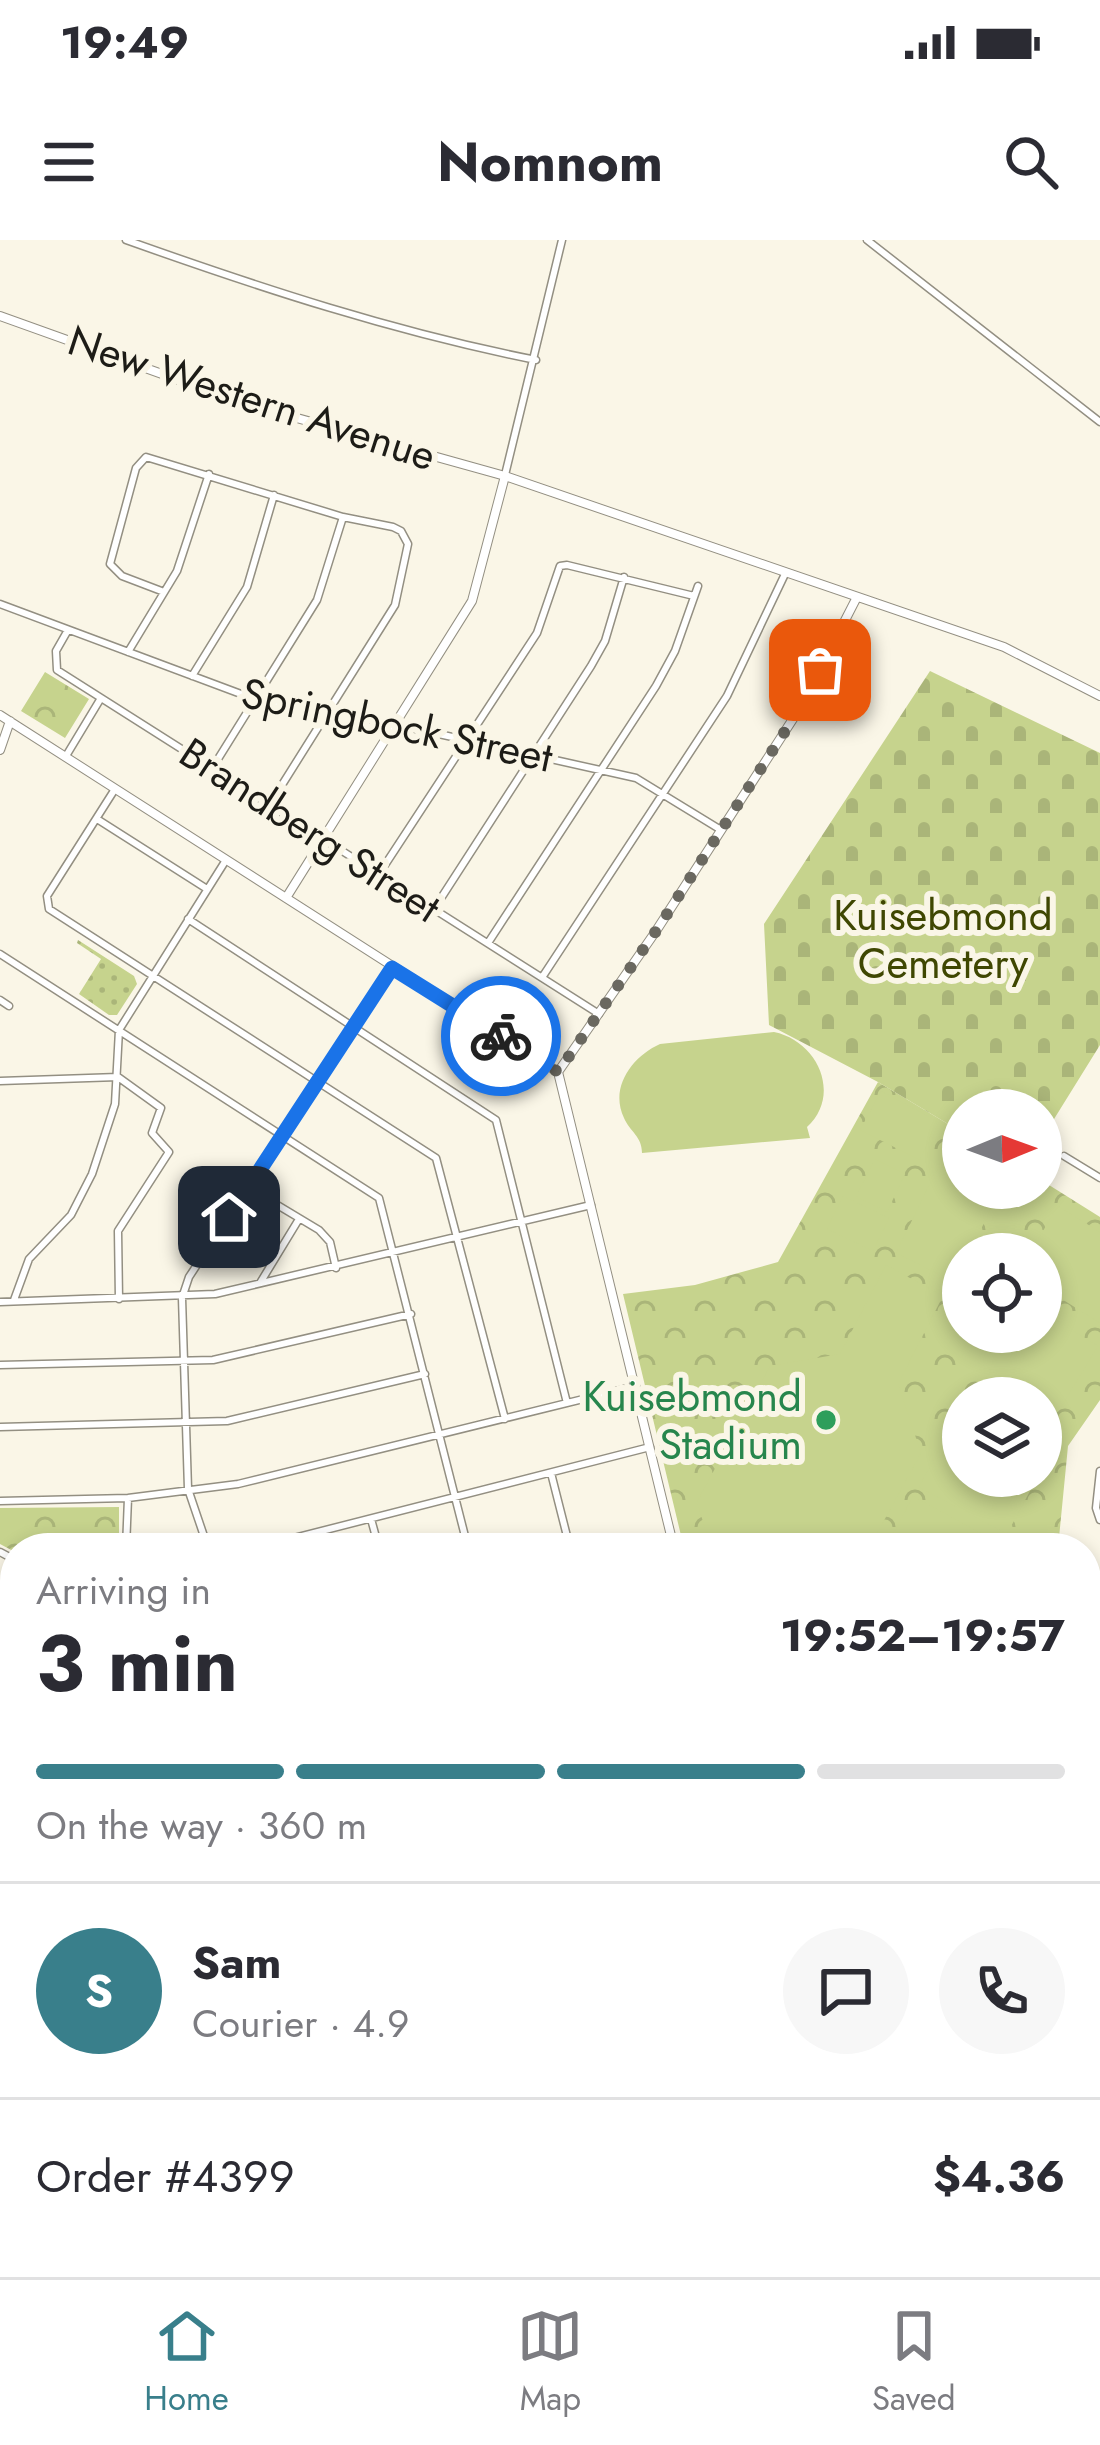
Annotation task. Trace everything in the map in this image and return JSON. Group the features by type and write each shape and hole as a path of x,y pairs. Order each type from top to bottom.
{"street":[{"path":"126,240 351,316 436,340 536,360"},
{"path":"286,898 472,602 536,360 562,240"},
{"path":"867,240 1100,422"},
{"name":"New Western Avenue","path":"0,316 243,403 505,476 1004,646 1100,696"},
{"path":"164,592 122,576 110,564 136,468 139,461 154,457 343,517 393,526 408,544 395,605 270,803"},
{"path":"128,652 192,535 209,474"},
{"path":"192,676 247,587 274,495"},
{"path":"212,767 317,600 343,517"},
{"path":"380,874 537,633 560,566 694,596"},
{"path":"542,977 727,696 785,574"},
{"path":"434,909 605,641 624,577"},
{"path":"488,944 656,686 675,651 698,586"},
{"path":"558,1072 800,708 857,597"},
{"name":"Springbock Street","path":"0,604 257,700 331,710 636,778 721,830"},
{"name":"Brandberg Street","path":"68,630 56,651 57,670 599,1014"},
{"path":"66,756 101,698"},
{"path":"0,715 558,1072 670,1533"},
{"path":"0,750 10,721"},
{"path":"115,789 46,904 434,1155 505,1419"},
{"path":"97,818 207,889"},
{"path":"14,1302 29,1259 71,1215 109,1132 119,1030 226,860"},
{"path":"188,919 496,1120 567,1403"},
{"path":"0,954 379,1198 464,1533"},
{"path":"203,1533 188,1489 182,1298 189,1277 392,968"},
{"path":"0,1000 9,1006"},
{"path":"0,1081 118,1077 159,1104 152,1133 169,1152 118,1231 119,1299"},
{"path":"1064,1156 1100,1178"},
{"path":"249,1188 330,1242 336,1268"},
{"path":"0,1302 182,1298 336,1268 591,1205"},
{"path":"258,1285 299,1220"},
{"path":"0,1365 184,1363 254,1352 411,1314"},
{"path":"0,1427 226,1421 425,1374"},
{"path":"0,1501 128,1498 260,1479 636,1386"},
{"path":"315,1533 650,1447"},
{"path":"1100,1471 1096,1508 1100,1520"},
{"path":"551,1473 565,1533"},
{"path":"127,1533 128,1498"},
{"path":"371,1519 375,1533"}],"green space":[{"name":"Kuisebmond Cemetery","path":"930,671 1100,753 1100,1045 1062,1106 1062,1089 942,1089 942,1120 769,1025 764,924"},
{"path":"45,672 89,699 65,738 21,711"},
{"path":"78,940 134,976 137,984 117,1015 109,1015 79,994 101,959"},
{"path":"774,1032 803,1046 820,1071 823,1100 807,1127 810,1138 642,1153 620,1106 626,1074 641,1056 660,1044"},
{"path":"878,1082 942,1120 942,1209 1062,1209 1062,1193 1100,1217 1100,1400 1068,1446 1059,1533 680,1533 623,1294 695,1285 778,1262"},
{"path":"881,1091 937,1121 920,1160 860,1130"},
{"path":"875,1159 905,1174 887,1212 856,1196"},
{"path":"942,1159 942,1209 991,1209 979,1233 942,1233 942,1276 896,1253"},
{"path":"843,1196 889,1218 873,1251 827,1229"},
{"path":"1062,1208 1100,1232 1100,1323 1062,1299 1062,1233 1042,1233 1056,1209"},
{"name":"Kuisebmond Stadium","path":"886,1265 942,1295 898,1384 921,1453 877,1533 706,1533 697,1502 770,1366 840,1354"},
{"path":"1062,1324 1098,1346 1062,1405 1062,1377 1001,1377 969,1357 971,1353 1062,1353"},
{"path":"942,1444 942,1497 1027,1497 1005,1533 919,1487"},
{"path":"913,1496 981,1533 894,1533"},
{"path":"119,1507 119,1533 0,1533 0,1508"}],"way so far":[{"path":"501,1036 558,1072 656,931 820,670"}],"place":[{"name":"Kuisebmond Stadium","path":"826,1420"}],"route":[{"path":"229,1217 392,968 501,1036"}]}
